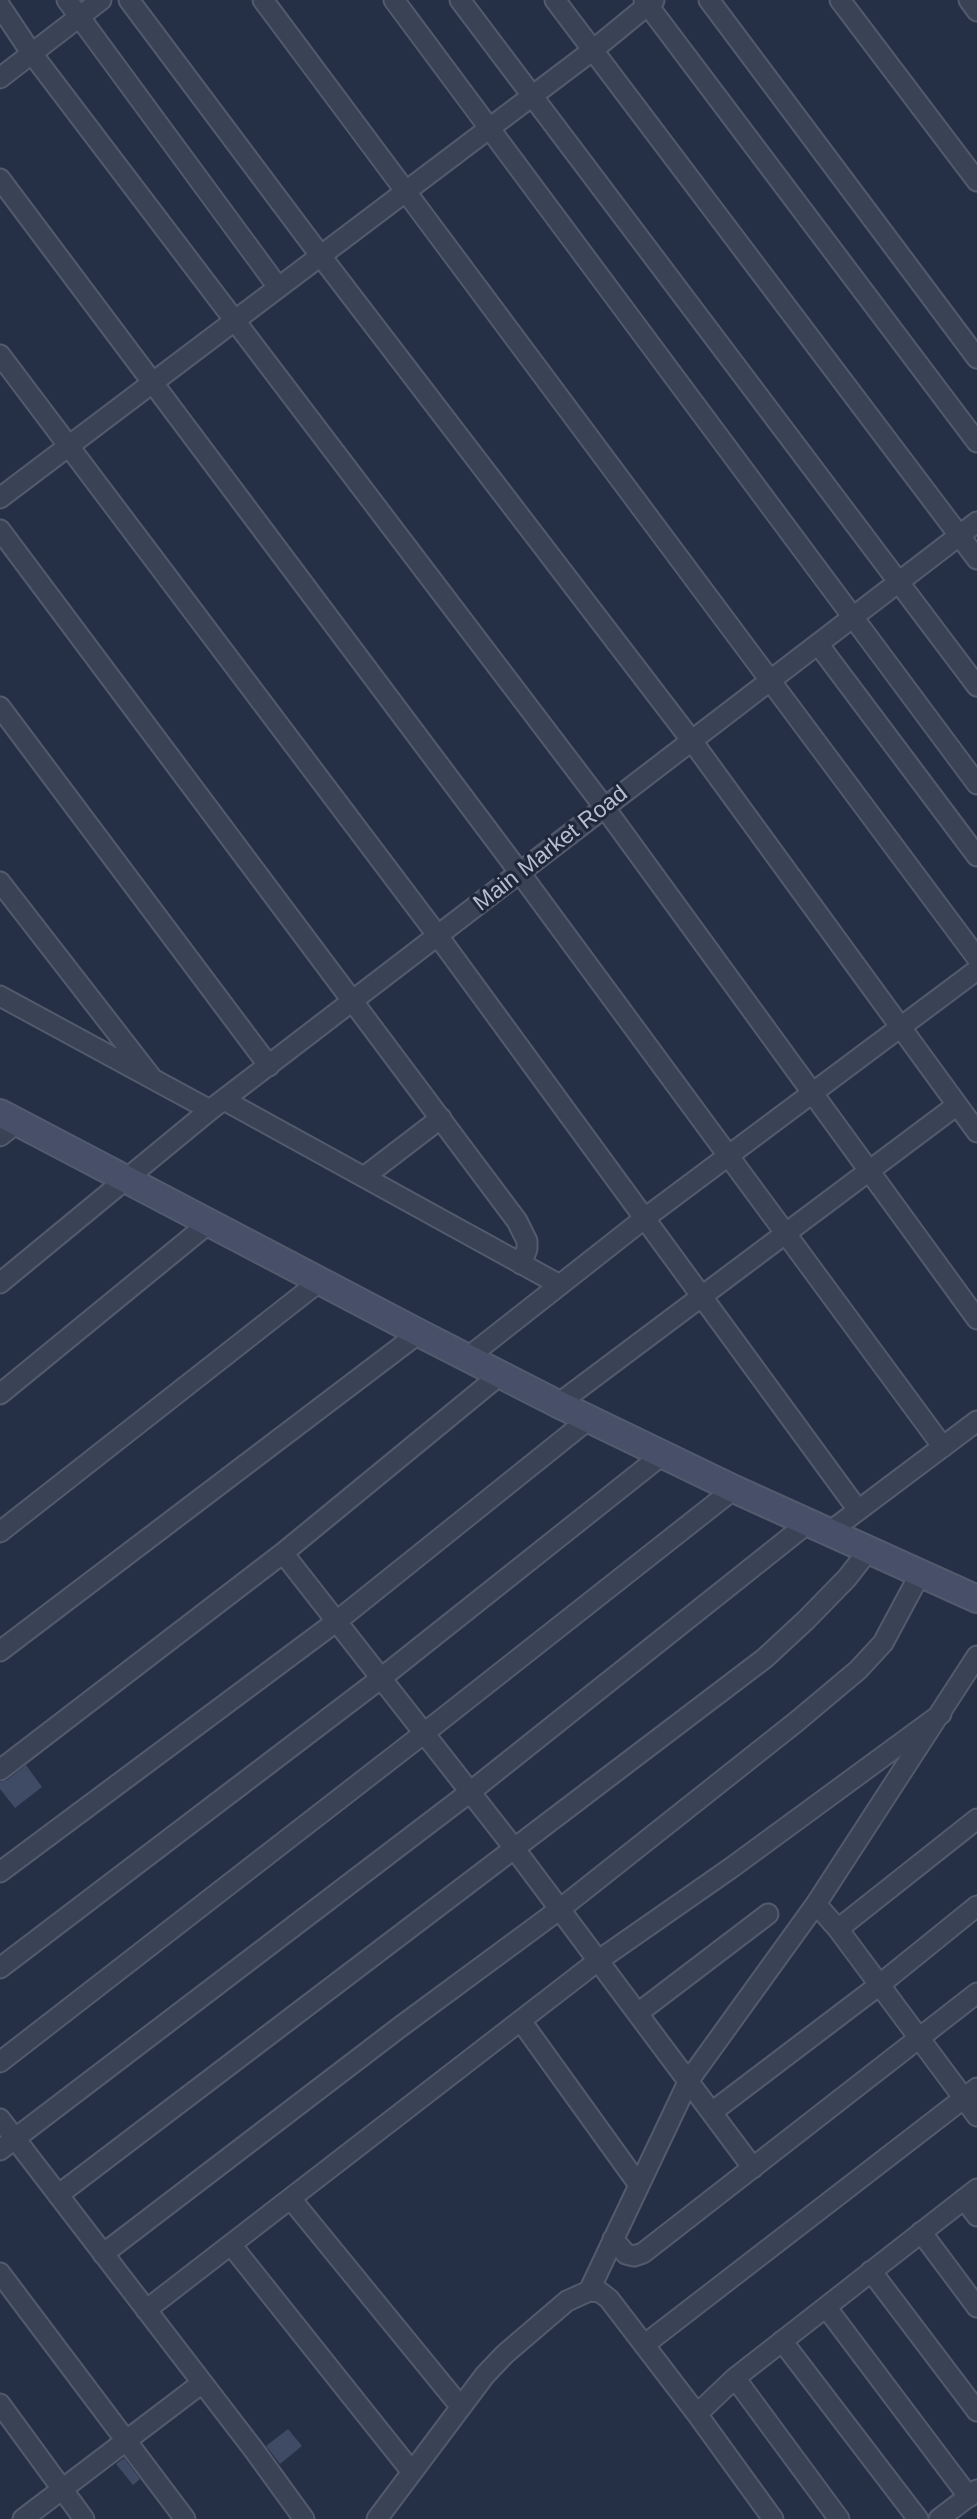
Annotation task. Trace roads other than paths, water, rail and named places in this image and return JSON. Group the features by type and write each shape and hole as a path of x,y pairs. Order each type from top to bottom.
{"street":[{"path":"67,0 278,287"},
{"path":"0,78 101,0"},
{"path":"129,0 320,255 692,741 977,1132"},
{"path":"263,0 977,958"},
{"path":"394,0 977,784"},
{"path":"460,0 977,685"},
{"path":"555,0 977,559"},
{"path":"709,0 977,358"},
{"path":"840,0 977,181"},
{"path":"969,0 977,11"},
{"path":"0,498 593,50 649,2 977,442"},
{"path":"0,6 32,54 605,808 977,1319"},
{"path":"0,179 520,873 943,1447"},
{"path":"0,355 438,936 858,1510"},
{"name":"Main Market Road","path":"0,1283 217,1105 977,522"},
{"path":"0,530 354,1000 525,1233 527,1249 521,1264"},
{"path":"818,644 977,856"},
{"path":"0,707 269,1066"},
{"path":"0,882 152,1078"},
{"path":"467,1357 645,1218 977,970"},
{"path":"0,996 152,1078 217,1105 364,1177 560,1285"},
{"path":"558,1404 957,1105"},
{"path":"364,1177 441,1118"},
{"path":"6,1123 127,1179 419,1333 662,1455 977,1599"},
{"path":"0,1394 209,1223"},
{"path":"0,1532 320,1281"},
{"path":"0,1651 419,1333"},
{"path":"0,1769 283,1553 501,1374"},
{"path":"0,1872 337,1622 589,1419"},
{"path":"8,2145 818,1528 858,1510 977,1422"},
{"path":"0,1968 380,1679 662,1455"},
{"path":"0,2062 734,1489"},
{"path":"58,2195 765,1658 847,1578 868,1551"},
{"path":"283,1553 514,1848 752,2168"},
{"path":"103,2254 400,2027 560,1909 858,1670 883,1643 920,1574"},
{"path":"589,2291 689,2080 816,1904 977,1656"},
{"path":"146,2310 599,1960 731,1868 941,1714"},
{"path":"838,1930 977,1819"},
{"path":"816,1904 918,2039 970,2093 977,2116"},
{"path":"712,2112 878,1986 977,1906"},
{"path":"638,2013 768,1914"},
{"path":"613,2239 626,2254 634,2256 643,2253 977,1993"},
{"path":"521,2021 639,2185"},
{"path":"644,2345 970,2093"},
{"path":"0,2119 8,2145 58,2195 304,2519"},
{"path":"697,2414 735,2378 970,2194 977,2216"},
{"path":"291,2199 460,2406"},
{"path":"921,2232 977,2307"},
{"path":"232,2246 412,2472"},
{"path":"871,2272 977,2411"},
{"path":"0,2273 185,2519"},
{"path":"377,2519 460,2406 505,2354 567,2301 589,2291 600,2292 609,2300 697,2414 773,2519"},
{"path":"826,2307 973,2493 939,2519"},
{"path":"782,2341 918,2519"},
{"path":"735,2378 839,2519"},
{"path":"23,2519 202,2383"},
{"path":"0,2404 85,2519"}]}
